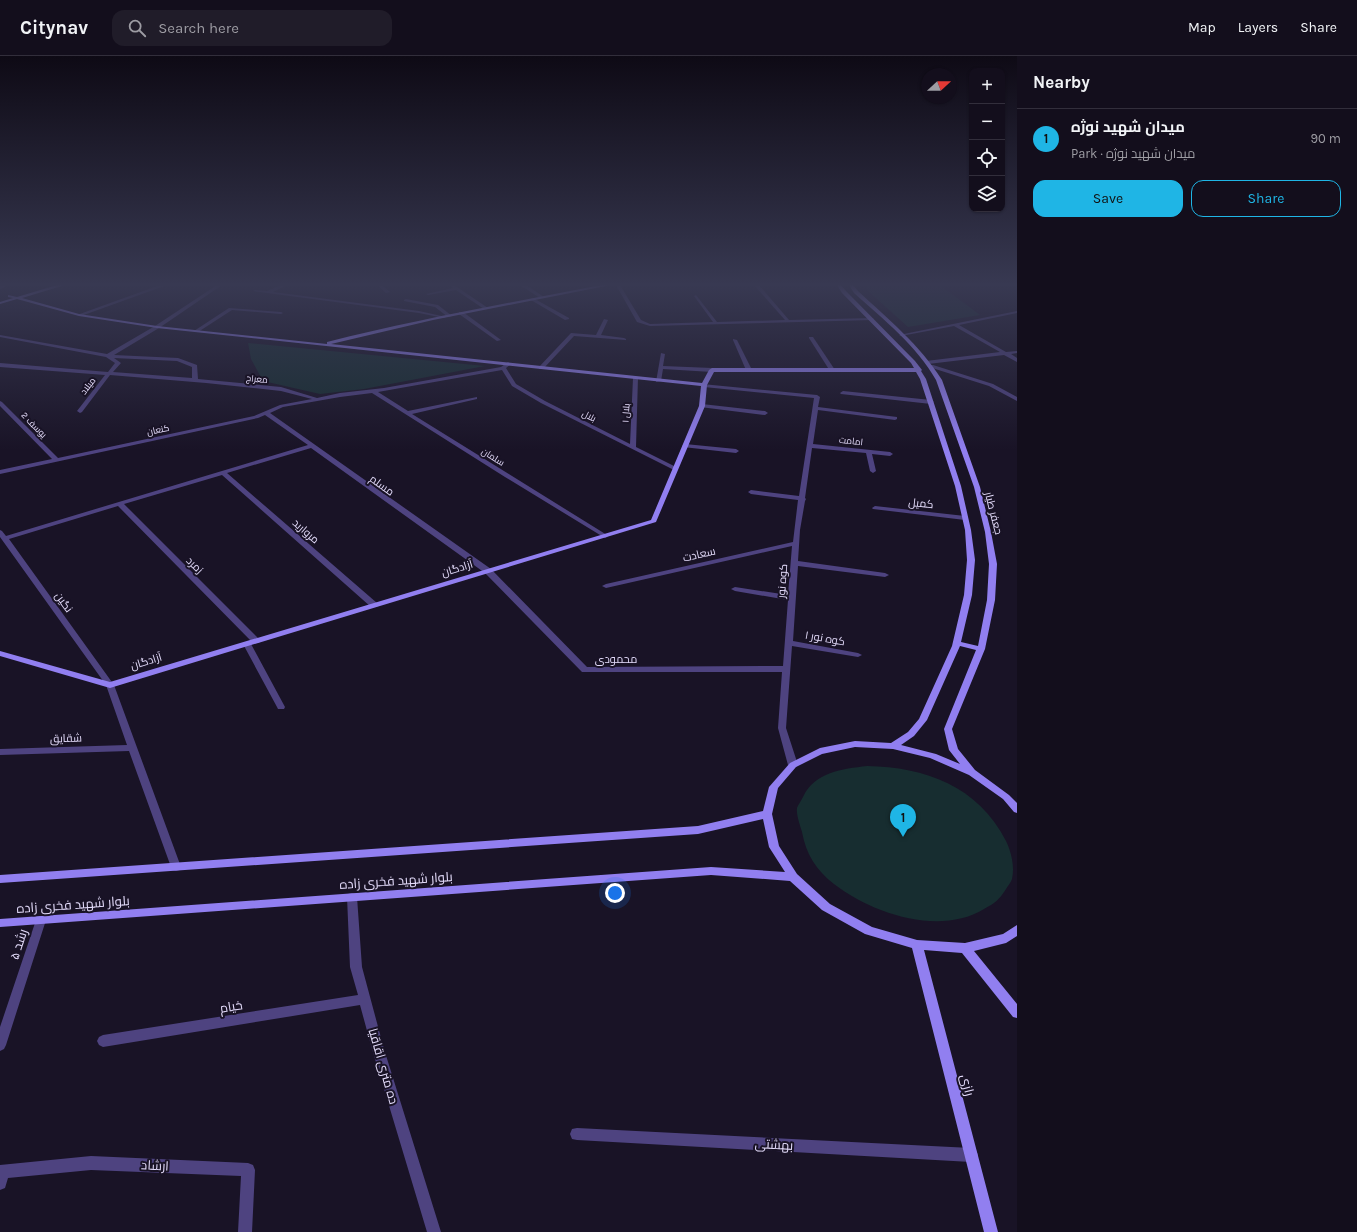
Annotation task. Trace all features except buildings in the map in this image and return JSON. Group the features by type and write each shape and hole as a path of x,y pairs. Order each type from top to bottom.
{"main road":[{"path":"284,340 704,385"},
{"path":"325,344 341,340"},
{"path":"892,340 919,370 931,402 958,486 965,518 971,560 968,595 957,644 923,720 912,734 893,746"},
{"name":"جعفر طیار","path":"906,340 929,364 939,380 969,466 988,532 993,564 991,600 980,650 948,729 954,750 972,773"},
{"path":"712,370 919,370"},
{"name":"آزادگان","path":"110,685 654,521 702,406 704,385 712,370"},
{"path":"957,644 980,650"},
{"path":"0,653 110,685"},
{"path":"1017,809 1006,797 972,773 933,756 893,746 855,744 820,751 793,765 774,786 767,814 774,847 793,877 826,907 869,931 917,945 965,948 1006,938 1017,930"},
{"path":"1006,797 1017,798"},
{"path":"0,879 698,830 767,814"},
{"name":"بلوار شهید فخری زاده","path":"0,923 711,871 793,877"},
{"name":"رازی","path":"917,945 991,1232"},
{"path":"965,948 1017,1013"}],"street":[{"path":"21,340 108,356 178,360 195,366 195,380"},
{"path":"108,356 135,340"},
{"path":"541,368 566,340"},
{"path":"735,340 749,370"},
{"path":"812,340 832,370"},
{"path":"982,340 1017,360"},
{"path":"929,364 1017,352"},
{"path":"658,380 663,354"},
{"name":"میلاد","path":"80,411 95,390 118,363 108,356"},
{"name":"معراج","path":"0,365 195,380 282,389 318,399 440,381 503,368 508,364"},
{"path":"929,364 991,385 1017,399"},
{"path":"661,367 712,370"},
{"name":"بلال","path":"503,368 514,385 543,402 676,469"},
{"name":"بلال ۱","path":"633,447 636,378"},
{"name":"کوه نور","path":"704,385 817,397 796,543 782,728 793,765"},
{"name":"سلمان","path":"372,391 605,536"},
{"path":"843,393 931,402"},
{"path":"407,413 476,398"},
{"name":"کنعان","path":"0,472 204,429 256,417 282,406 318,399"},
{"name":"یوسف 2","path":"0,403 56,460"},
{"path":"702,406 765,413"},
{"path":"816,408 895,418"},
{"name":"مسلم","path":"266,413 488,571"},
{"path":"2,535 119,504 312,446"},
{"path":"685,446 736,451"},
{"name":"امامت","path":"810,446 890,454"},
{"path":"869,452 873,471"},
{"name":"مروارید","path":"222,472 374,605"},
{"path":"751,492 802,499"},
{"name":"زمرد","path":"119,504 256,641"},
{"name":"کمیل","path":"875,508 965,518"},
{"name":"نگین","path":"2,535 110,685"},
{"name":"سعادت","path":"606,586 796,543"},
{"path":"795,563 885,575"},
{"name":"محمودی","path":"488,571 585,670 786,669"},
{"path":"735,590 792,598"},
{"name":"کوه نور ۱","path":"788,643 858,655"},
{"path":"247,644 281,707"},
{"path":"110,685 176,867"},
{"name":"شقایق","path":"0,752 133,748"},
{"name":"ده متری اقاقیا","path":"352,897 356,967 378,1049 434,1232"},
{"name":"رشد ۵","path":"0,1045 41,920"},
{"name":"خیام","path":"103,1041 364,999"},
{"name":"بهشتی","path":"578,1134 971,1155"},
{"name":"ارشاد","path":"1,1175 91,1162 248,1170 245,1232"}],"green space":[{"path":"248,343 485,366 364,389 320,394 263,381 251,359"},
{"path":"867,766 909,770 929,776 948,783 965,793 981,806 994,822 1006,841 1012,859 1012,879 999,899 988,907 967,917 947,921 927,921 907,918 868,904 850,895 834,884 822,873 813,861 806,847 797,807 808,789 822,777 830,773"}],"place":[{"name":"میدان شهید نوژه","path":"903,837"}]}
